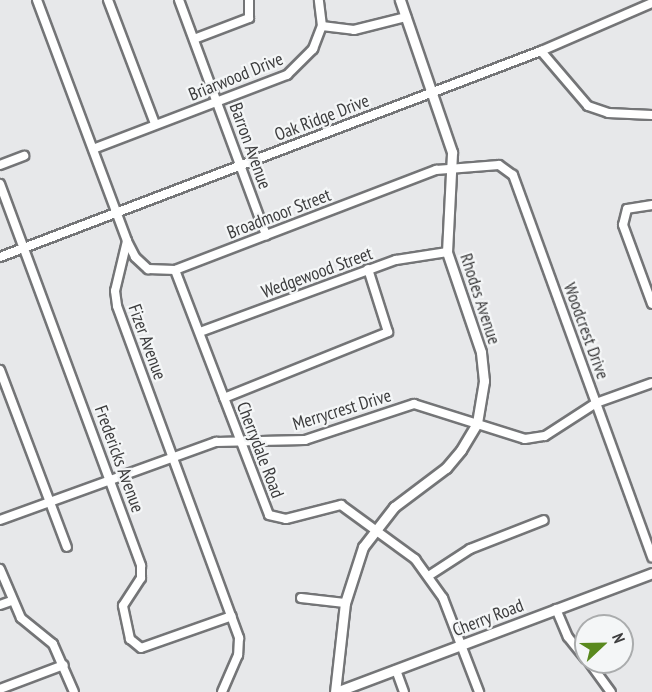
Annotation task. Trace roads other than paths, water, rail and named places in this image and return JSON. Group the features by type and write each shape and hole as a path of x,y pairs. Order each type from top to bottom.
{"main road":[{"name":"Rhodes Avenue","path":"335,692 345,603 359,557 376,528 394,507 446,468 477,423 484,381 481,352 447,252 453,166 433,92 400,0"},
{"name":"Cherry Road","path":"335,692 652,573"}],"street":[{"path":"37,0 127,241"},
{"path":"108,0 156,124"},
{"name":"Barron Avenue","path":"179,0 266,235"},
{"path":"194,39 249,18 249,0"},
{"path":"320,0 322,26 354,30 406,17"},
{"name":"Oak Ridge Drive","path":"0,257 541,51 652,3"},
{"name":"Briarwood Drive","path":"93,148 287,75 302,64 322,26"},
{"path":"541,51 588,106 608,113 652,114"},
{"path":"0,165 24,156"},
{"name":"Woodcrest Drive","path":"453,166 499,165 513,175 652,557"},
{"name":"Broadmoor Street","path":"127,241 148,269 175,270 453,166"},
{"name":"Fredericks Avenue","path":"0,184 112,482 141,566 141,578 123,606 130,639 141,648 232,616"},
{"path":"652,205 627,209 623,225 652,304"},
{"name":"Fizer Avenue","path":"127,241 115,291 117,306 232,616 238,655 222,692"},
{"name":"Wedgewood Street","path":"200,333 368,269 420,254 447,252"},
{"path":"224,398 388,332 368,269"},
{"name":"Cherrydale Road","path":"175,270 269,515 286,519 342,505 376,528 430,575 462,646 479,692"},
{"path":"0,370 67,547"},
{"name":"Merrycrest Drive","path":"0,520 112,482 216,442 305,440 414,404 525,439 545,436 596,403 652,383"},
{"path":"430,575 470,549 544,520"},
{"path":"0,569 11,601 21,618 53,644 74,692"},
{"path":"302,598 345,603"},
{"path":"0,605 11,601"},
{"path":"556,609 568,637 574,644"},
{"path":"0,689 64,665"},
{"path":"396,670 404,692"},
{"path":"598,674 611,692"}]}
